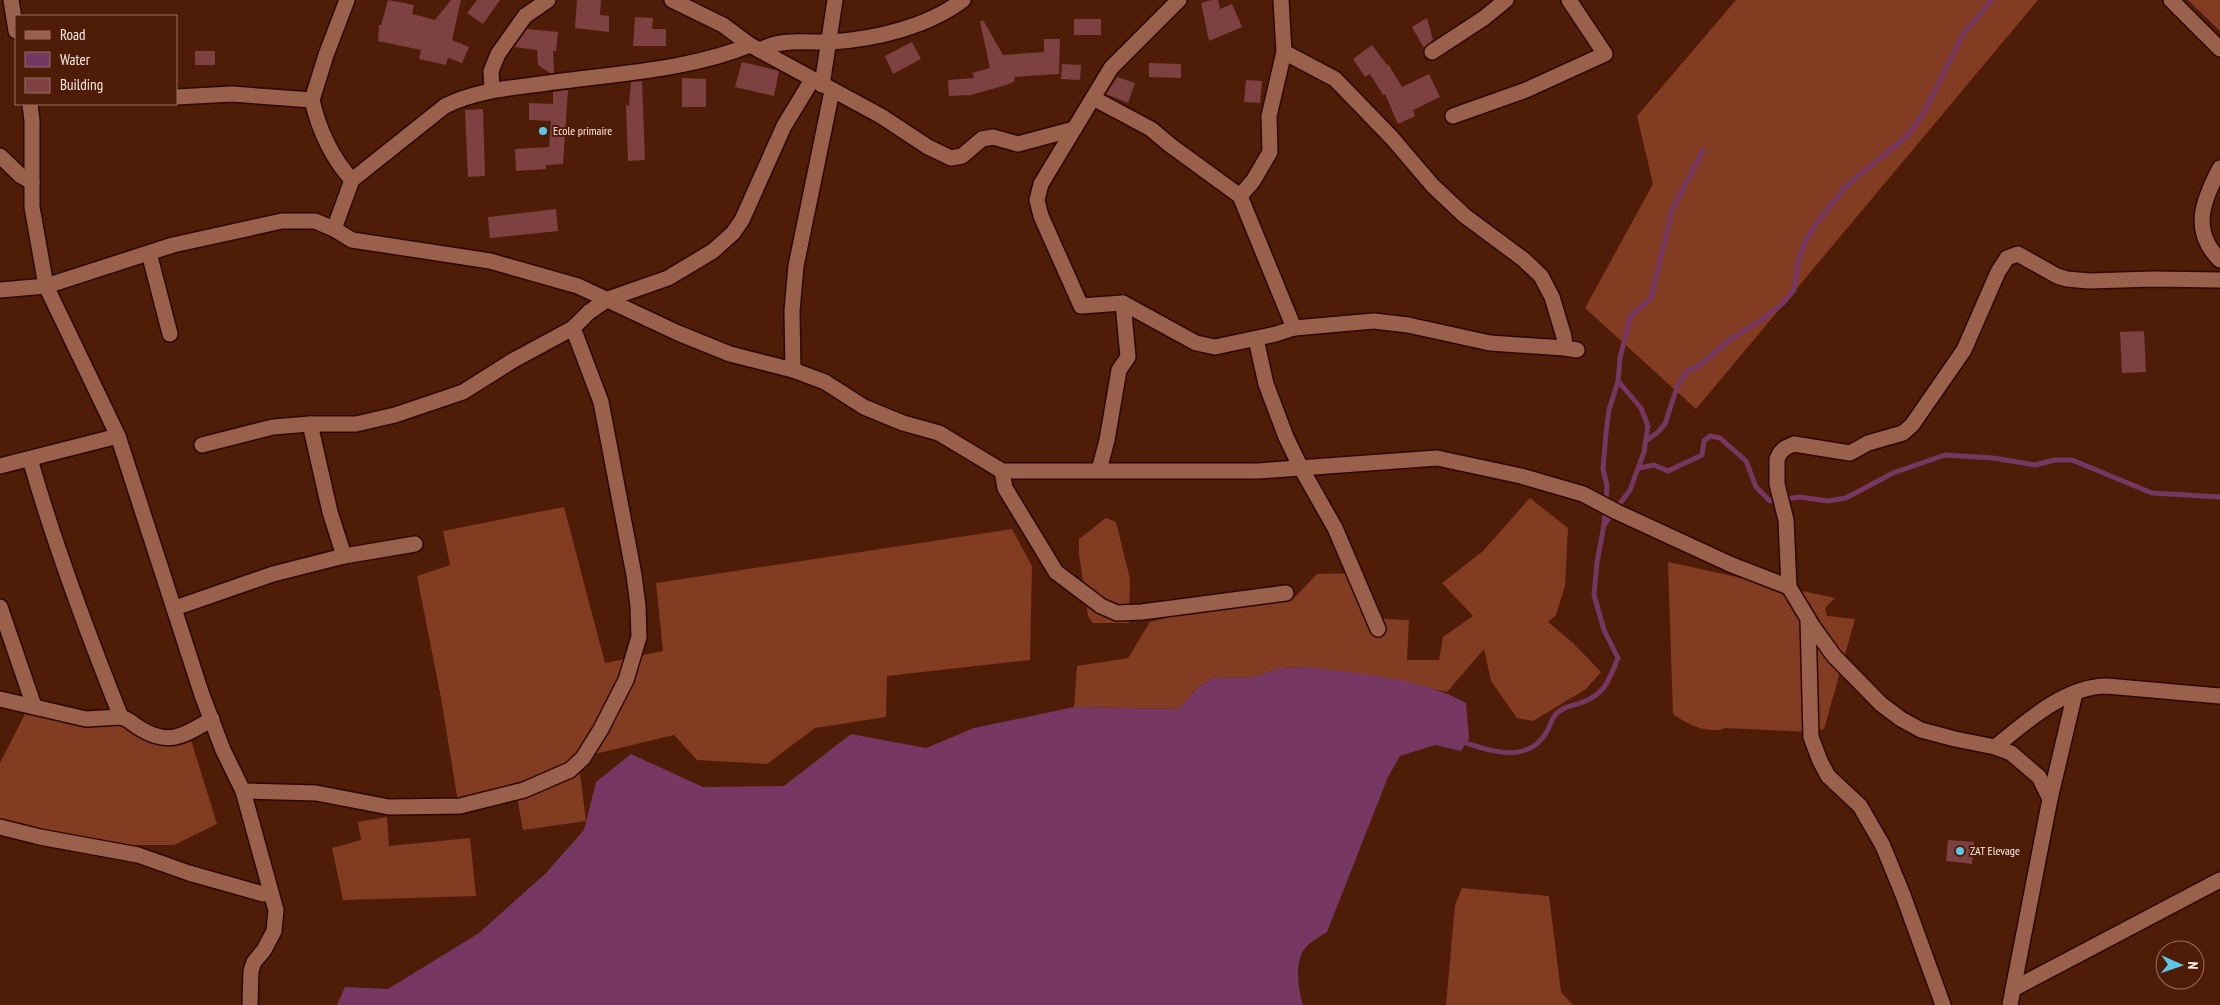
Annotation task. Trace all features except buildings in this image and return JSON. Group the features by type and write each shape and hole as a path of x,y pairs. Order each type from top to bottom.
{"street":[{"path":"11,0 15,25"},
{"path":"347,0 326,55 312,100 328,147 338,165 352,180"},
{"path":"492,90 491,71 498,54 524,16 548,0"},
{"path":"672,0 723,25 755,47 881,116 928,147 951,158 962,156 982,139 993,138 1018,144 1074,129"},
{"path":"793,370 792,311 796,266 835,0"},
{"path":"334,229 352,180 446,106 457,100 492,90 667,67 770,44 790,41 830,42 909,29 943,13 963,0"},
{"path":"1179,0 1111,68 1041,184 1037,200 1041,216 1081,306 1123,303 1196,343 1208,346 1222,347 1294,328 1374,321 1408,325 1490,343 1571,349 1564,337 1552,297 1541,276 1523,259 1465,216 1433,186 1392,138 1335,79 1284,52"},
{"path":"1240,196 1259,172 1270,152 1269,116 1284,52 1281,0"},
{"path":"1432,52 1484,18 1506,0"},
{"path":"1453,116 1526,90 1605,54 1569,0"},
{"path":"2171,0 2220,49"},
{"path":"202,445 273,427 310,424 356,424 437,402 463,392 573,328 589,312 608,299 668,278 713,251 733,233 747,210 784,126 822,85"},
{"path":"178,98 232,94 312,100"},
{"path":"1093,98 1151,129 1240,196 1294,328"},
{"path":"30,105 32,121 32,207 46,286 118,436 212,720 223,750 243,791 276,910 274,931 264,950 254,962 251,971 250,1005"},
{"path":"0,156 21,176 32,182"},
{"path":"2220,168 2207,192 2201,225 2208,245 2220,260"},
{"path":"2207,192 2220,202"},
{"path":"0,290 46,286 173,245 282,221 315,221 334,229 352,240 490,261 578,286 678,333 730,354 793,370 825,382 864,407 903,423 938,433 1002,471 1258,470 1437,458 1521,476 1584,494 1608,508 1732,565 1789,587"},
{"path":"149,253 170,334"},
{"path":"2050,799 2039,777 2028,765 2011,752 1994,746 1955,739 1921,730 1901,719 1881,704 1834,656 1789,587 1786,520 1777,484 1777,459 1785,448 1794,444 1846,454 1868,443 1903,433 1912,425 1964,350 1998,272 2007,258 2018,254 2057,276 2067,279 2089,281 2153,279 2220,280"},
{"path":"1099,470 1107,440 1119,370 1128,357 1123,303"},
{"path":"243,791 316,794 389,807 460,806 524,790 570,770 583,758 601,729 626,680 639,637 634,575 601,402 573,328"},
{"path":"1256,339 1274,407 1301,468 1335,528 1378,629"},
{"path":"310,424 330,512 344,556"},
{"path":"0,466 118,436"},
{"path":"30,459 49,526 76,604 121,717"},
{"path":"1002,471 1005,488 1056,572 1101,606 1117,613 1142,612 1286,593"},
{"path":"174,608 274,574 344,556 415,544"},
{"path":"0,607 34,706"},
{"path":"1808,618 1811,732 1817,753 1828,776 1860,806 1883,846 1943,1005"},
{"path":"1994,746 2039,711 2092,686 2220,696"},
{"path":"2010,1005 2050,799 2075,693"},
{"path":"0,699 86,719 121,717 142,730 170,739 180,738 212,720"},
{"path":"0,826 40,837 125,852 189,873 263,894 271,894"},
{"path":"2013,989 2220,880"}],"shaded area":[{"path":"1736,0 2038,0 1696,409 1585,308 1653,184 1637,116"},
{"path":"2188,0 2220,0 2220,31"},
{"path":"1530,498 1568,528 1565,586 1556,615 1548,622 1572,642 1601,672 1586,689 1533,721 1517,718 1491,681 1484,649 1447,692 1373,676 1307,667 1280,668 1251,678 1214,677 1197,688 1179,709 1074,707 1077,666 1128,658 1150,622 1226,603 1291,601 1317,574 1364,573 1363,618 1409,620 1407,660 1439,660 1443,637 1473,616 1442,583 1483,551"},
{"path":"564,507 605,663 663,651 656,583 1012,529 1032,566 1030,660 887,676 886,717 815,728 767,764 697,760 674,735 578,758 586,821 523,830 515,785 458,802 441,698 417,576 450,565 443,531"},
{"path":"1106,518 1116,522 1130,579 1129,623 1093,623 1088,616 1079,554 1079,539"},
{"path":"1668,562 1835,598 1825,608 1827,616 1855,619 1824,729 1811,732 1725,728 1712,730 1691,725 1673,714"},
{"path":"27,710 190,737 217,824 174,845 119,845 0,822 0,763"},
{"path":"387,817 389,846 470,838 476,896 343,900 332,848 361,840 358,822"},
{"path":"1462,888 1549,896 1561,992 1573,1005 1446,1005 1455,905"}],"water":[{"path":"1307,667 1368,674 1410,682 1449,695 1466,703 1469,738 1461,751 1435,745 1400,756 1388,777 1327,932 1308,945 1300,958 1298,982 1303,1005 337,1005 345,987 388,989 479,933 545,874 584,830 596,782 631,754 703,787 784,786 851,734 926,748 974,728 1074,707 1179,709 1197,688 1214,677 1251,678 1280,668"}],"waterway":[{"path":"1646,441 1665,424 1677,387 1686,372 1697,367 1731,339 1761,320 1782,304 1794,290 1798,262 1805,242 1816,224 1846,186 1907,136 1924,112 1963,34 1992,0"},
{"path":"1604,525 1607,486 1603,469 1606,433 1609,410 1618,381 1620,358 1630,317 1651,298 1672,210 1703,151"},
{"path":"1466,743 1498,752 1509,753 1520,752 1530,748 1546,733 1559,711 1596,695 1605,686 1612,674 1618,658 1604,630 1594,595 1597,562 1604,525 1630,490 1644,452 1648,426 1641,408 1618,381"},
{"path":"1639,468 1654,465 1668,471 1702,455 1704,441 1710,436 1720,438 1746,461 1756,487 1770,501 1800,497 1828,501 1846,498 1893,473 1945,455 1993,458 2035,465 2055,460 2072,460 2152,493 2220,497"}],"place":[{"name":"Ecole primaire","path":"543,131"},
{"name":"ZAT Elevage","path":"1960,851"}]}
